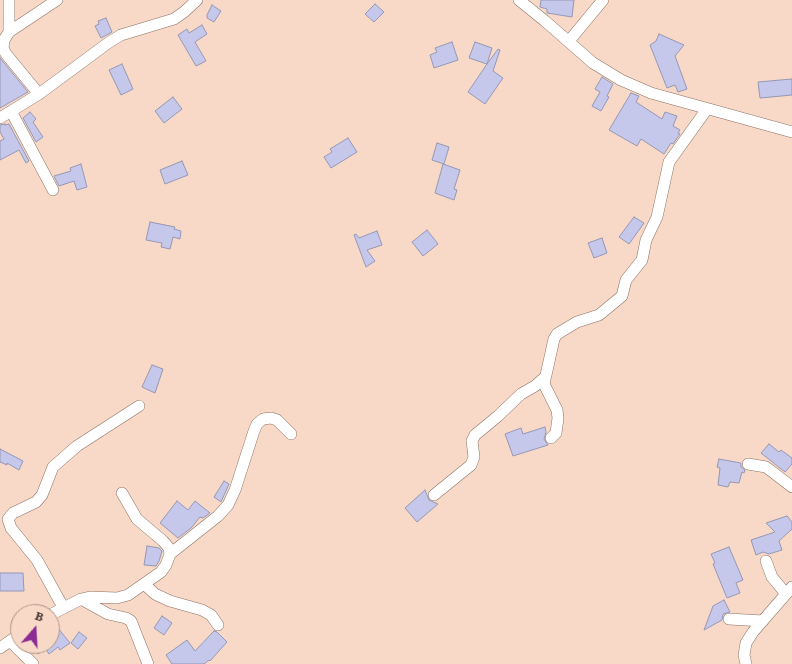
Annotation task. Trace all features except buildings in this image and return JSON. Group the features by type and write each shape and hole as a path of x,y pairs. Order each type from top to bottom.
{"street":[{"path":"9,0 9,32"},
{"path":"39,94 6,54 3,48 4,40 9,32 57,0"},
{"path":"0,118 39,94 108,42 120,35 174,19 197,0"},
{"path":"519,0 593,63 621,80 651,93 792,132"},
{"path":"569,42 603,0"},
{"path":"552,438 556,433 557,410 544,384 544,378 554,339 557,334 577,322 599,315 622,296 626,280 642,260 646,240 657,217 669,162 707,109"},
{"path":"12,111 53,190"},
{"path":"434,495 471,465 474,458 472,441 475,435 521,394 544,378"},
{"path":"63,608 38,560 11,528 8,519 13,513 36,502 42,495 53,467 77,446 140,406"},
{"path":"170,554 218,516 228,505 235,490 257,424 263,419 271,418 278,420 291,434"},
{"path":"748,464 766,467 792,488"},
{"path":"60,610 80,599 90,597 117,598 128,595 161,572 166,566 170,554 169,548 164,540 137,519 122,493"},
{"path":"746,664 744,655 746,643 789,590 772,577 766,561"},
{"path":"144,584 155,594 170,601 202,610 211,615 218,625"},
{"path":"80,599 108,614 131,621 148,664"},
{"path":"729,619 764,621"}]}
